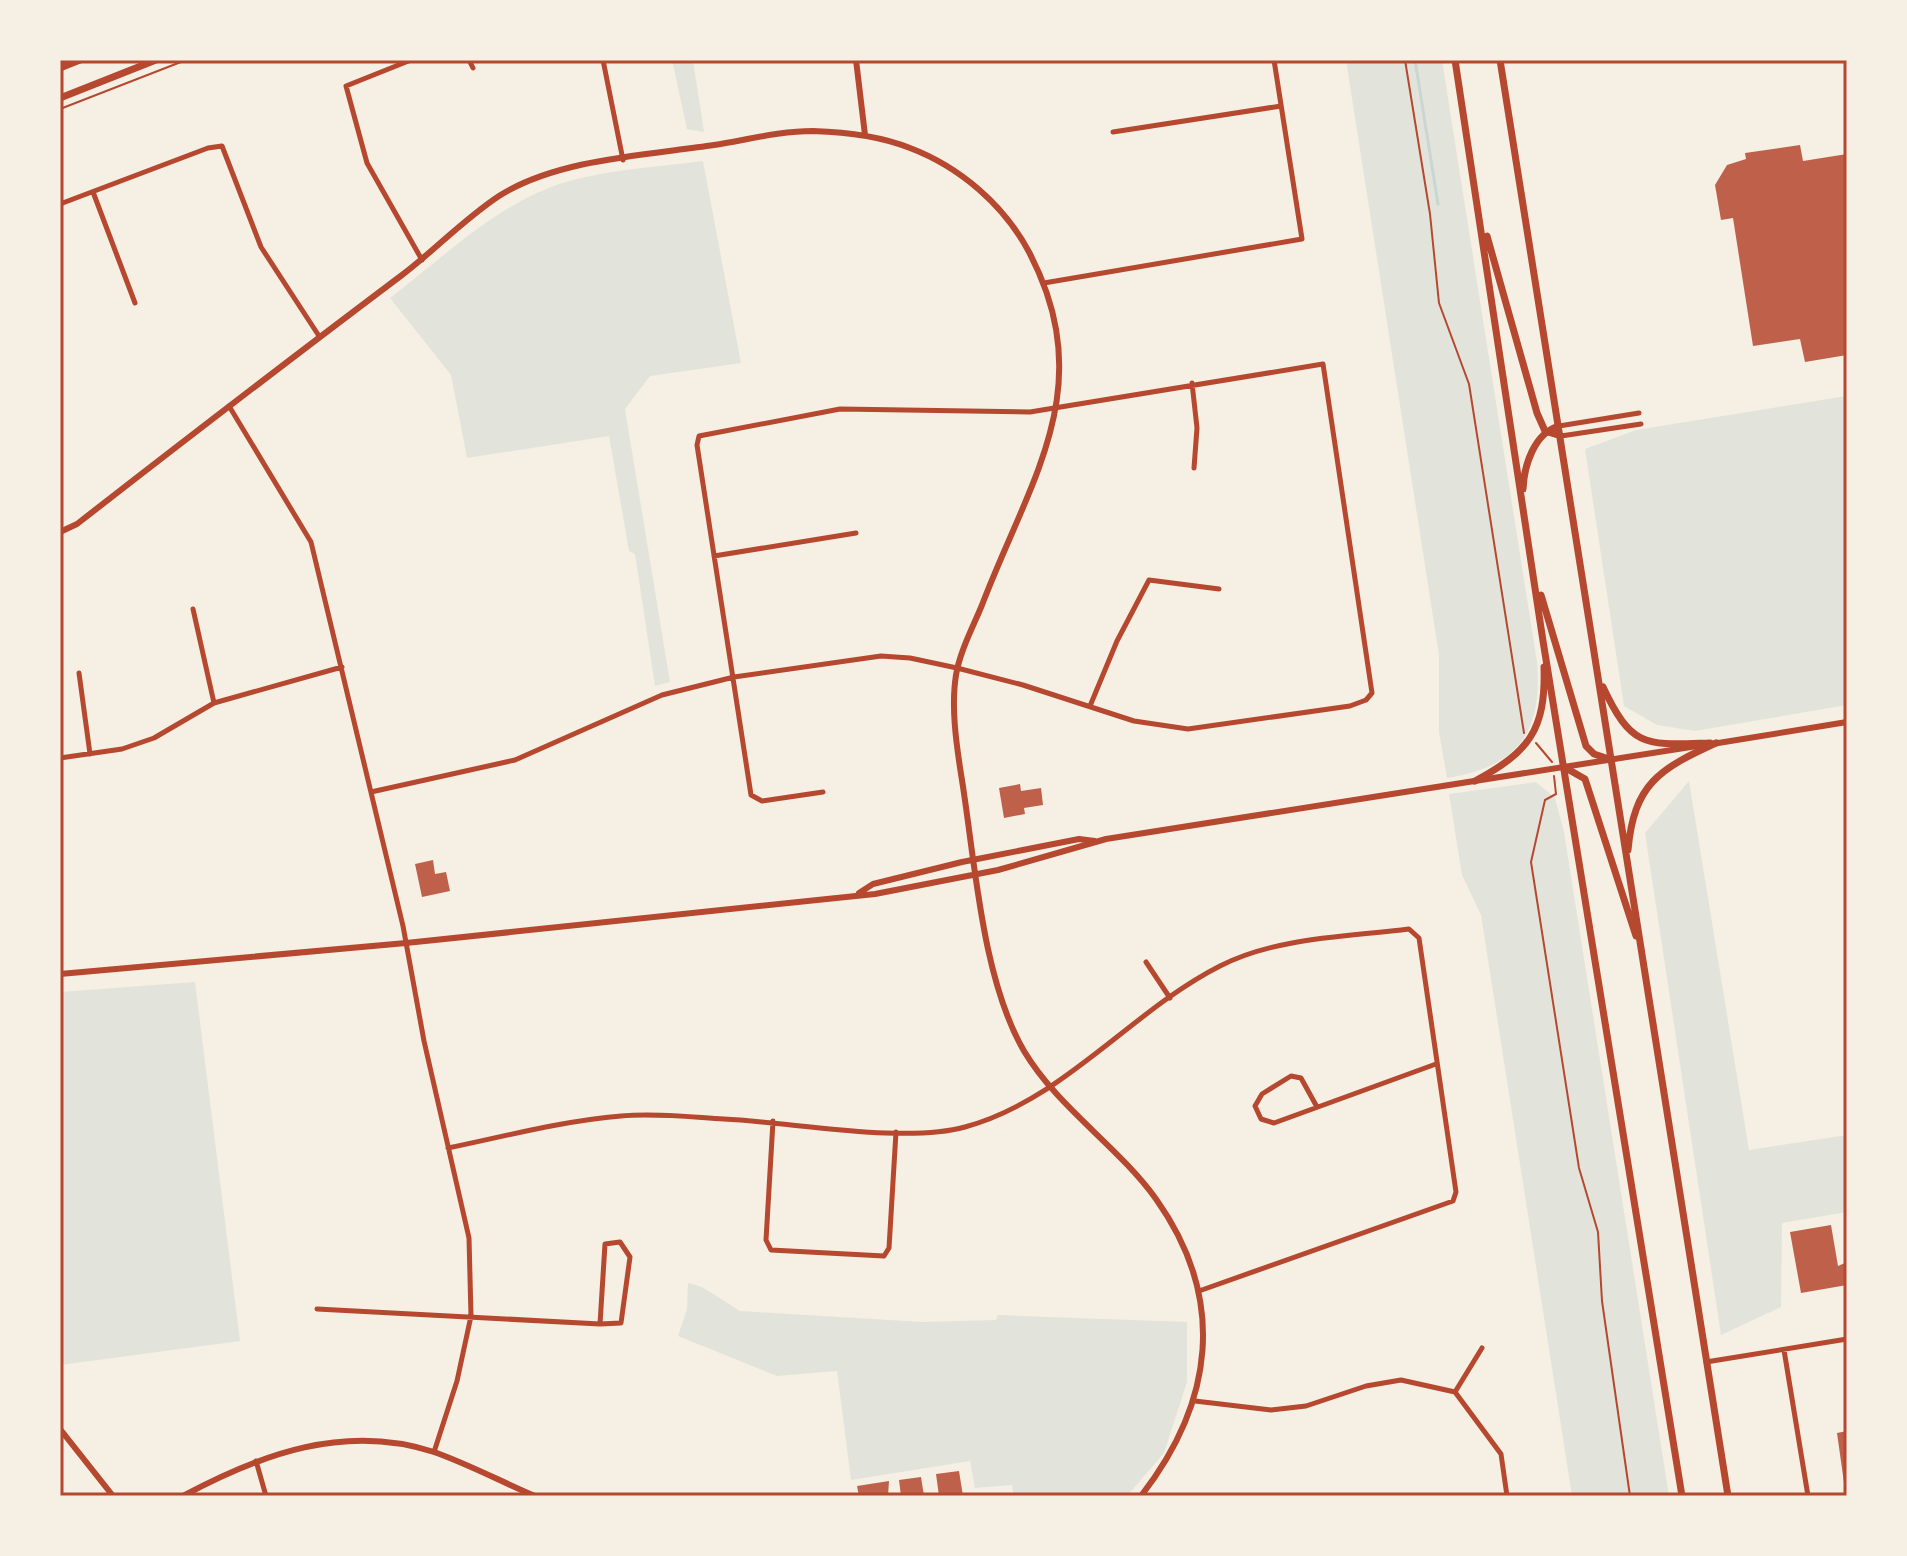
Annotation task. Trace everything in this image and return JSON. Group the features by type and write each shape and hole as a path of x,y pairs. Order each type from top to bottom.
{"main road":[{"path":"60,68 80,60"},
{"path":"60,98 156,60"},
{"path":"1455,60 1543,641 1683,1496"},
{"path":"1500,60 1728,1496"},
{"path":"1478,203 1537,413 1545,431 1561,436"},
{"path":"1526,532 1526,469 1545,431 1559,426"},
{"path":"1535,578 1586,746 1594,754 1612,760"},
{"path":"1475,781 1510,760 1531,739 1544,695 1543,641"},
{"path":"1598,677 1621,722 1639,738 1660,744 1716,743"},
{"path":"1627,862 1631,822 1640,794 1685,757 1716,743"},
{"path":"1564,767 1585,779 1629,921 1640,945"}],"street":[{"path":"411,60 346,86 367,163 422,260"},
{"path":"469,60 473,68"},
{"path":"603,60 623,160"},
{"path":"856,60 867,125 865,135"},
{"path":"1044,283 1302,239 1274,60"},
{"path":"1113,132 1281,106"},
{"path":"60,532 77,524 422,260 497,197 530,180 574,166 809,131 865,135 909,148 942,164 972,184 999,210 1023,242 1044,283 1059,350 1060,385 1046,451 957,668 958,753 993,970 1025,1052 1051,1086 1155,1197 1185,1248 1199,1291 1205,1334 1195,1401 1170,1456 1141,1496"},
{"path":"60,204 222,146 261,247 319,336"},
{"path":"93,192 135,303"},
{"path":"371,792 515,760 662,695 734,677 881,656 910,658 957,668 1134,721 1188,729 1350,706 1366,700 1372,693 1323,364 1192,383 1030,412 840,409 699,436 697,445 734,677 751,795 762,801 823,792"},
{"path":"1192,383 1197,428 1194,468"},
{"path":"229,406 311,542 406,943 469,1238 471,1316 457,1381 434,1452"},
{"path":"1559,426 1639,413"},
{"path":"1561,436 1641,424"},
{"path":"714,556 856,533"},
{"path":"1090,707 1117,641 1149,580 1219,589"},
{"path":"193,609 214,703"},
{"path":"60,758 122,749 154,738 214,703 342,667"},
{"path":"79,673 90,754"},
{"path":"859,893 873,884 975,859 1079,839 1096,841 1847,722"},
{"path":"60,974 406,943 695,914 859,893 875,894 978,875 1081,848 1096,841"},
{"path":"448,1148 549,1126 623,1116 773,1121 896,1132 962,1128 994,1118 1051,1086 1170,998 1220,966 1268,947 1409,929 1419,938 1456,1192 1453,1201 1199,1291"},
{"path":"1146,962 1170,998"},
{"path":"1317,1107 1301,1078 1291,1076 1262,1094 1255,1106 1261,1119 1271,1123 1317,1107 1436,1064"},
{"path":"773,1121 767,1246 771,1250 884,1256 889,1248 896,1132"},
{"path":"317,1309 600,1324 621,1323 630,1257 620,1242 605,1244 600,1324"},
{"path":"1706,1362 1847,1339"},
{"path":"1455,1392 1482,1348"},
{"path":"1784,1350 1808,1496"},
{"path":"1195,1401 1271,1410 1306,1406 1366,1386 1401,1380 1455,1392 1486,1429 1501,1454 1507,1496"},
{"path":"60,1429 113,1496"},
{"path":"183,1496 256,1461 289,1449 334,1442 400,1445 434,1452 535,1496"},
{"path":"256,1461 266,1496"}],"path":[{"path":"60,109 186,60"},
{"path":"1405,60 1430,214 1439,303 1469,384 1517,700 1527,737"},
{"path":"1535,742 1551,757"},
{"path":"1556,794 1545,800 1531,862 1579,1168 1598,1232 1608,1352 1630,1496"}],"shaded area":[{"path":"672,60 693,60 704,132 687,129"},
{"path":"1346,60 1442,60 1537,662 1535,709 1530,727 1520,742 1508,755 1491,765 1447,778 1439,732 1439,655"},
{"path":"703,161 741,363 650,376 625,409 670,682 655,686 635,554 629,551 609,436 467,458 451,375 390,298 497,215 544,190 602,174"},
{"path":"1847,396 1847,705 1695,731 1657,725 1624,706 1585,449 1636,430"},
{"path":"1689,781 1749,1150 1847,1135 1847,1212 1782,1223 1781,1307 1721,1335 1645,833"},
{"path":"1536,782 1555,798 1564,832 1669,1496 1572,1496 1481,915 1462,875 1449,794"},
{"path":"195,982 240,1341 60,1365 60,992"},
{"path":"688,1283 702,1287 740,1311 922,1322 996,1320 998,1315 1187,1322 1187,1382 1164,1453 1127,1496 1014,1496 1012,1485 975,1488 970,1461 851,1480 837,1371 777,1376 678,1336 687,1309"}],"building":[{"path":"1800,145 1803,161 1847,154 1847,355 1805,362 1800,339 1753,346 1733,218 1721,220 1715,185 1727,165 1746,159 1745,153"},
{"path":"1020,784 1021,791 1041,788 1043,805 1024,808 1025,814 1004,818 999,788"},
{"path":"433,860 435,874 446,872 450,891 422,897 415,864"},
{"path":"1831,1225 1838,1266 1847,1262 1847,1285 1801,1293 1790,1232"},
{"path":"1847,1431 1847,1490 1845,1490 1837,1433"},
{"path":"959,1471 963,1496 939,1496 936,1474"},
{"path":"921,1477 924,1496 901,1496 899,1480"},
{"path":"889,1481 888,1496 859,1496 857,1486"}],"waterway":[{"path":"1415,60 1438,204"}]}
